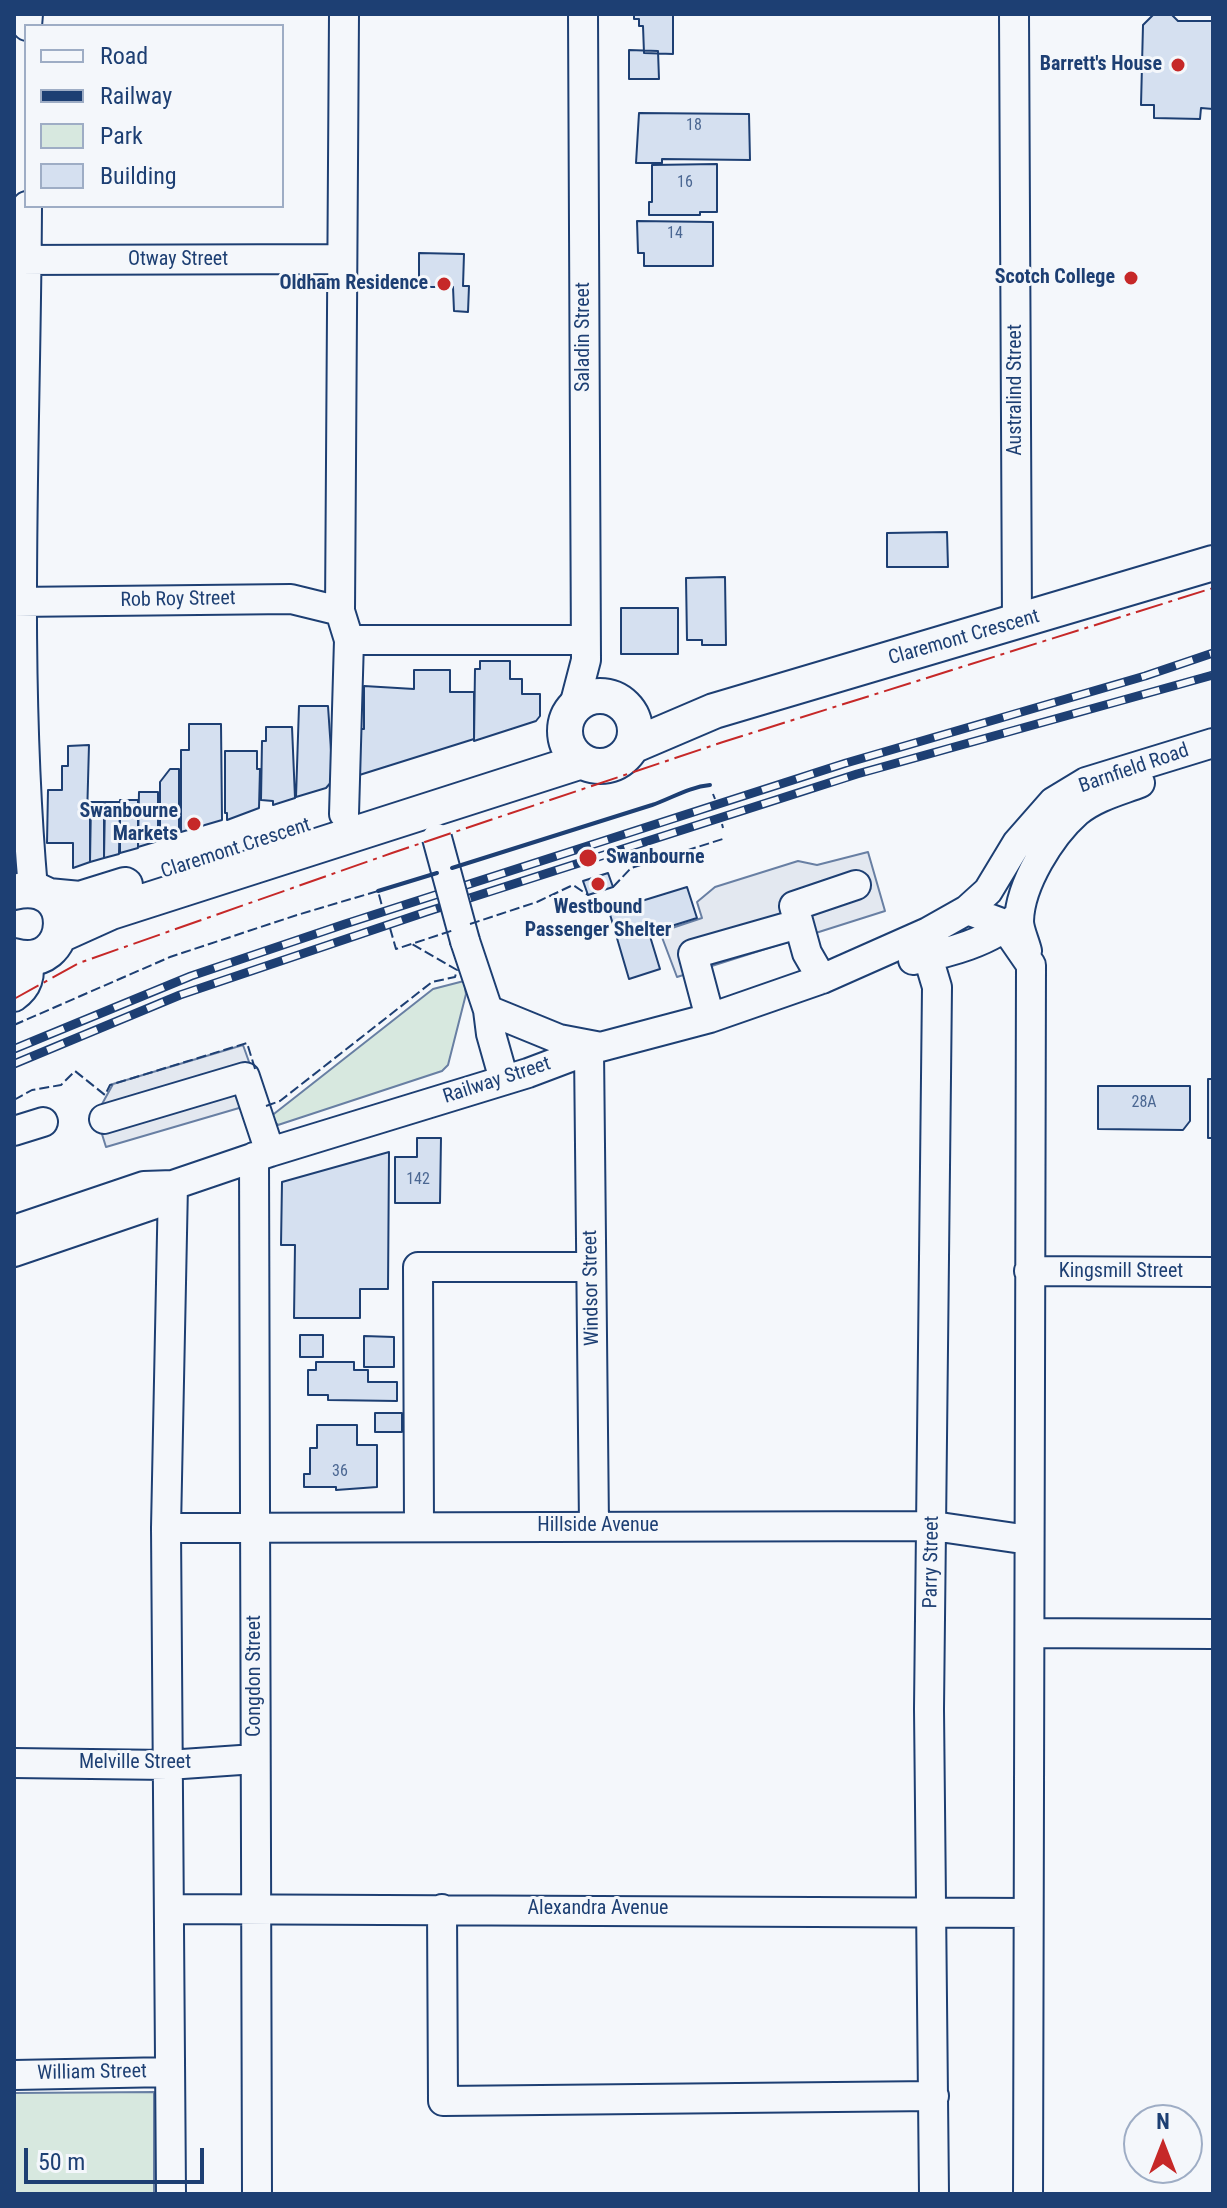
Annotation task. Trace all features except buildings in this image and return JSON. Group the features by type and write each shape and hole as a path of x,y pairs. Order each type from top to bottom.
{"main road":[{"name":"Claremont Crescent","path":"21,957 48,952 60,935 111,912 430,813 574,751 593,765 605,766 626,755 634,734 1213,563"},
{"path":"574,751 565,723 587,701 612,697 622,703 630,711 634,734"},
{"name":"Claremont Crescent","path":"31,892 80,899 344,814 430,813"},
{"path":"31,892 56,903 60,914 60,935"}],"street":[{"path":"344,14 340,611 349,640 344,814"},
{"name":"Saladin Street","path":"583,14 587,701"},
{"name":"Australind Street","path":"1014,14 1017,623"},
{"path":"27,208 20,260 17,602 31,892"},
{"name":"Otway Street","path":"20,260 342,259"},
{"name":"Rob Roy Street","path":"17,602 291,599 340,611"},
{"path":"349,640 585,650"},
{"name":"Barnfield Road","path":"967,910 988,891 1017,843 1053,802 1086,782 1213,743"},
{"name":"Barnfield Road","path":"1013,921 1051,840 1078,812 1094,801 1140,783 1213,760"},
{"path":"14,861 26,810"},
{"path":"430,813 465,941 488,1010 491,1034 516,1077"},
{"path":"822,979 807,953 794,906 856,885"},
{"path":"967,910 1002,923 1019,922 1031,965 1028,2194"},
{"name":"Railway Street","path":"928,944 967,910"},
{"name":"Railway Street","path":"14,1230 144,1186 173,1185 516,1077 595,1049 710,1018 928,944 1013,921"},
{"path":"710,1018 693,954 798,924"},
{"name":"Parry Street","path":"928,944 937,987 929,1709 934,2194"},
{"path":"14,997 27,986 30,969 21,957"},
{"path":"488,1010 551,1036 595,1049"},
{"name":"Windsor Street","path":"594,1526 591,1267 595,1049"},
{"name":"Congdon Street","path":"104,1119 245,1077 262,1155 255,1529 257,2194"},
{"path":"14,1131 43,1122"},
{"path":"171,2194 166,1528 173,1185"},
{"name":"Railway Street","path":"14,1252 152,1205 173,1185"},
{"path":"419,1527 418,1267 591,1267"},
{"name":"Kingsmill Street","path":"1029,1271 1213,1272"},
{"name":"Hillside Avenue","path":"166,1528 933,1526 1029,1540"},
{"path":"1030,1633 1213,1634"},
{"name":"Melville Street","path":"14,1763 168,1765 255,1759"},
{"name":"Alexandra Avenue","path":"169,1909 1028,1913"},
{"path":"442,1909 443,2101 934,2096"},
{"name":"William Street","path":"14,2075 170,2072"}],"green space":[{"path":"464,981 466,994 448,1065 442,1071 278,1125 270,1117 433,989"},
{"path":"154,2092 154,2194 14,2194 14,2093"}],"shaded area":[{"path":"868,852 885,911 677,977 660,932 702,918 697,902 715,887 798,861 817,865"},
{"path":"243,1045 263,1101 106,1147 96,1115 113,1084"}],"railway":[{"path":"14,1049 191,976 345,924 846,763 1145,676 1213,653"},
{"path":"14,1064 180,995 426,912 857,774 1213,675"}],"fence":[{"path":"713,794 715,799"},
{"path":"722,824 723,828"},
{"path":"613,887 631,868 726,838"},
{"path":"470,924 537,902 573,885 588,895"},
{"path":"14,1025 170,957 297,915 378,891 382,906"},
{"path":"390,928 396,949 454,930"},
{"path":"266,1106 280,1101 432,982 455,977 457,970 412,944"},
{"path":"14,1100 32,1090 61,1085 75,1071 105,1095 110,1085 247,1043 256,1072"}],"wall":[{"path":"452,868 710,785"},
{"path":"378,891 437,873"}],"power":[{"path":"14,999 79,963 392,853 723,742 1213,588"}],"place":[{"name":"Barrett's House","path":"1178,65"},
{"name":"Scotch College","path":"1131,278"},
{"name":"Oldham Residence","path":"444,284"},
{"name":"Swanbourne Markets","path":"194,824"},
{"name":"Swanbourne","path":"588,858"},
{"name":"Westbound Passenger Shelter","path":"598,884"}]}
